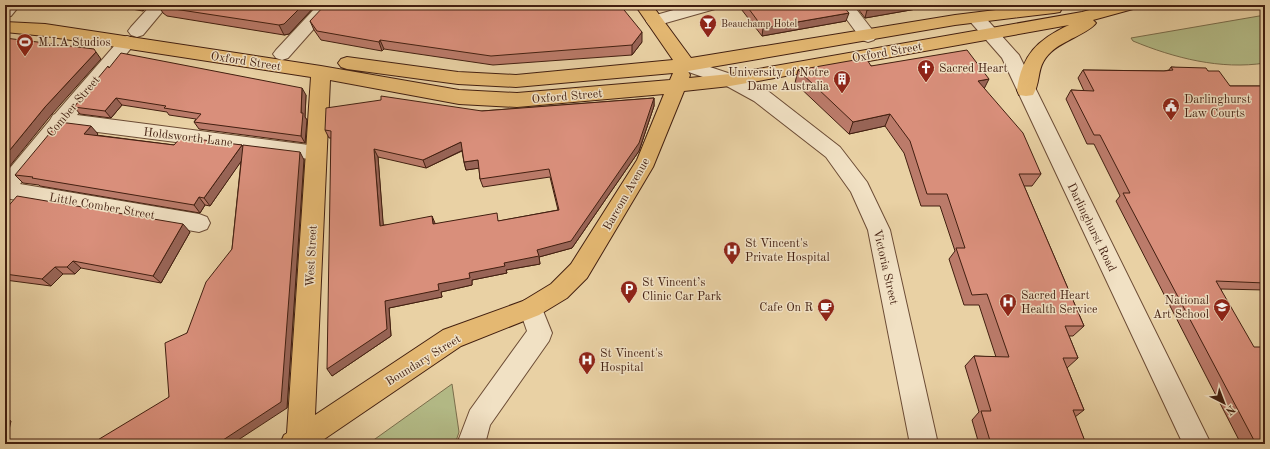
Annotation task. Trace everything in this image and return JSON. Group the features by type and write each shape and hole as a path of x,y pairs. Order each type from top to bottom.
{"main road":[{"path":"643,5 686,65"},
{"name":"Oxford Street","path":"5,27 132,36 482,80 516,80 645,70 686,65 868,36 955,20 1081,5"},
{"name":"Oxford Street","path":"5,12 39,16 132,36 459,97 491,100 518,100 730,80 1082,17 1126,5"},
{"path":"1026,90 1027,75 1032,63 1046,46 1073,29 1131,5"},
{"name":"Barcom Avenue","path":"559,291 579,271 646,162 676,86 686,65"},
{"name":"West Street","path":"297,442 321,72"},
{"name":"Boundary Street","path":"297,442 452,338 531,308 559,291"}],"street":[{"path":"5,12 12,5"},
{"name":"Comber Street","path":"5,189 60,120 160,5"},
{"path":"282,54 327,5"},
{"path":"655,21 709,5"},
{"path":"844,5 868,36"},
{"name":"Darlinghurst Road","path":"976,18 1010,55 1197,444"},
{"name":"Victoria Street","path":"686,65 730,80 758,94 833,152 860,188 879,230 924,444"},
{"name":"Holdsworth Lane","path":"60,120 309,152 316,150"},
{"name":"Little Comber Street","path":"5,189 199,222"},
{"path":"471,444 479,419 540,333 531,308"}],"green space":[{"path":"1265,15 1265,63 1232,65 1198,61 1165,53 1133,41 1131,38"},
{"path":"452,384 459,432 455,444 368,444"}],"building":[{"path":"158,5 303,5 284,24 279,25 161,7"},
{"path":"325,5 620,5 642,32 632,45 491,56 380,40 379,42 317,31 310,21"},
{"path":"746,5 842,5 849,13 763,28"},
{"path":"864,5 896,5 867,10"},
{"path":"5,38 94,49 96,52 45,107 5,156"},
{"path":"967,50 989,79 978,81 1023,133 1041,174 1019,174 1084,326 1065,326 1078,358 1063,358 1084,410 1073,410 1086,444 991,444 981,411 991,411 974,356 1009,357 987,294 972,295 956,248 965,248 947,194 927,194 910,141 890,114 853,122 798,70 866,58 871,66"},
{"path":"121,53 302,88 301,113 303,113 301,136 194,122 201,114 164,108 166,106 116,98 105,111 74,107 108,66 109,68"},
{"path":"1171,67 1206,68 1208,71 1219,71 1230,86 1265,86 1265,283 1216,281 1254,347 1265,347 1265,444 1256,444 1123,193 1130,193 1100,135 1094,135 1071,90 1094,91 1083,70 1164,71 1173,70"},
{"path":"381,96 482,111 654,98 639,143 571,241 537,250 539,256 504,263 505,266 469,273 470,278 438,284 439,290 385,301 387,329 327,369 331,131 325,130 326,108 381,100","holes":["461,142 464,162 478,160 480,179 549,169 559,210 498,221 497,213 433,224 432,216 380,226 374,149 423,160"]},
{"path":"59,122 91,126 84,134 174,145 181,137 242,145 204,198 199,197 194,205 15,175"},
{"path":"243,145 300,152 281,402 217,444 91,444 169,397 165,343 187,333 206,282 232,249"},
{"path":"17,196 183,224 153,276 73,261 67,267 55,267 42,279 5,274 5,210"}],"place":[{"name":"Beauchamp Hotel","path":"708,38"},
{"name":"M.I.A Studios","path":"25,57"},
{"name":"Sacred Heart","path":"926,83"},
{"name":"University of Notre Dame Australia","path":"842,94"},
{"name":"Darlinghurst Law Courts","path":"1171,121"},
{"name":"St Vincent's Private Hospital","path":"732,265"},
{"name":"St Vincent’s Clinic Car Park","path":"629,304"},
{"name":"Sacred Heart Health Service","path":"1008,317"},
{"name":"Cafe On R","path":"826,322"},
{"name":"National Art School","path":"1222,322"},
{"name":"St Vincent's Hospital","path":"587,375"}]}
